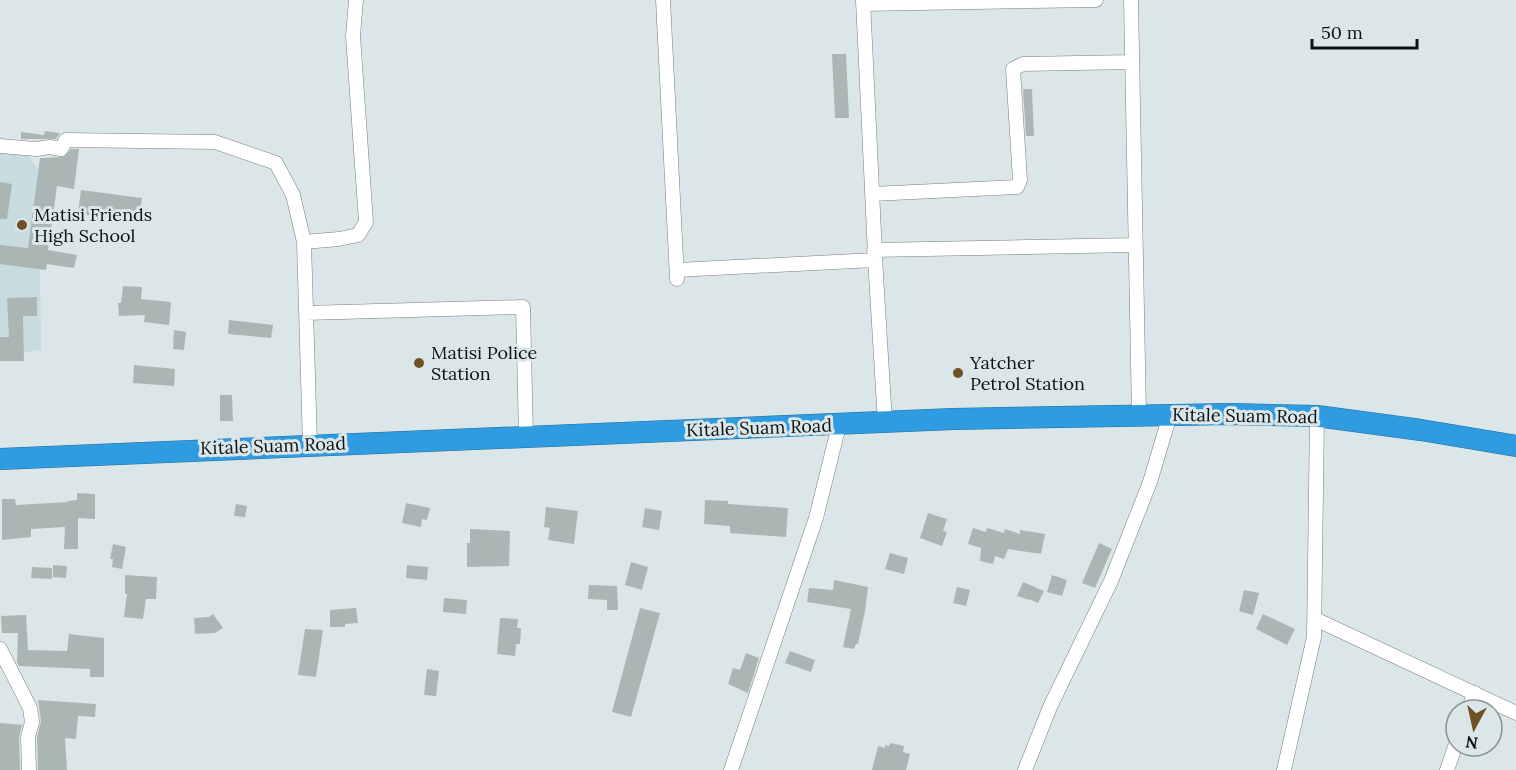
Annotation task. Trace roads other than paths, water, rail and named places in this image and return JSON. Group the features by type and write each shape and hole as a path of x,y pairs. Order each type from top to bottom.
{"highway":[{"name":"Kitale Suam Road","path":"0,459 838,425 953,418 1139,415 1317,416 1516,446"}],"street":[{"path":"304,242 358,235 366,222 353,36 356,0"},
{"path":"663,0 677,274 875,255 1136,244"},
{"path":"885,422 863,2 1096,0"},
{"path":"1131,0 1139,415"},
{"path":"872,194 1017,188 1020,180 1013,69 1023,64 1132,62"},
{"path":"0,146 60,149 66,140 215,142 276,164 285,176 293,195 304,242 310,445"},
{"path":"306,312 523,307 526,436"},
{"path":"1025,770 1050,707 1111,581 1150,482 1170,415"},
{"path":"1284,770 1314,637 1317,416"},
{"path":"731,770 816,518 838,425"},
{"path":"1315,619 1516,712"},
{"path":"0,649 30,708 32,722 28,737 29,770"},
{"path":"1473,698 1475,693"}],"place":[{"name":"Matisi Friends High School","path":"22,225"},
{"name":"Matisi Police Station","path":"419,363"},
{"name":"Yatcher Petrol Station","path":"958,373"}]}
